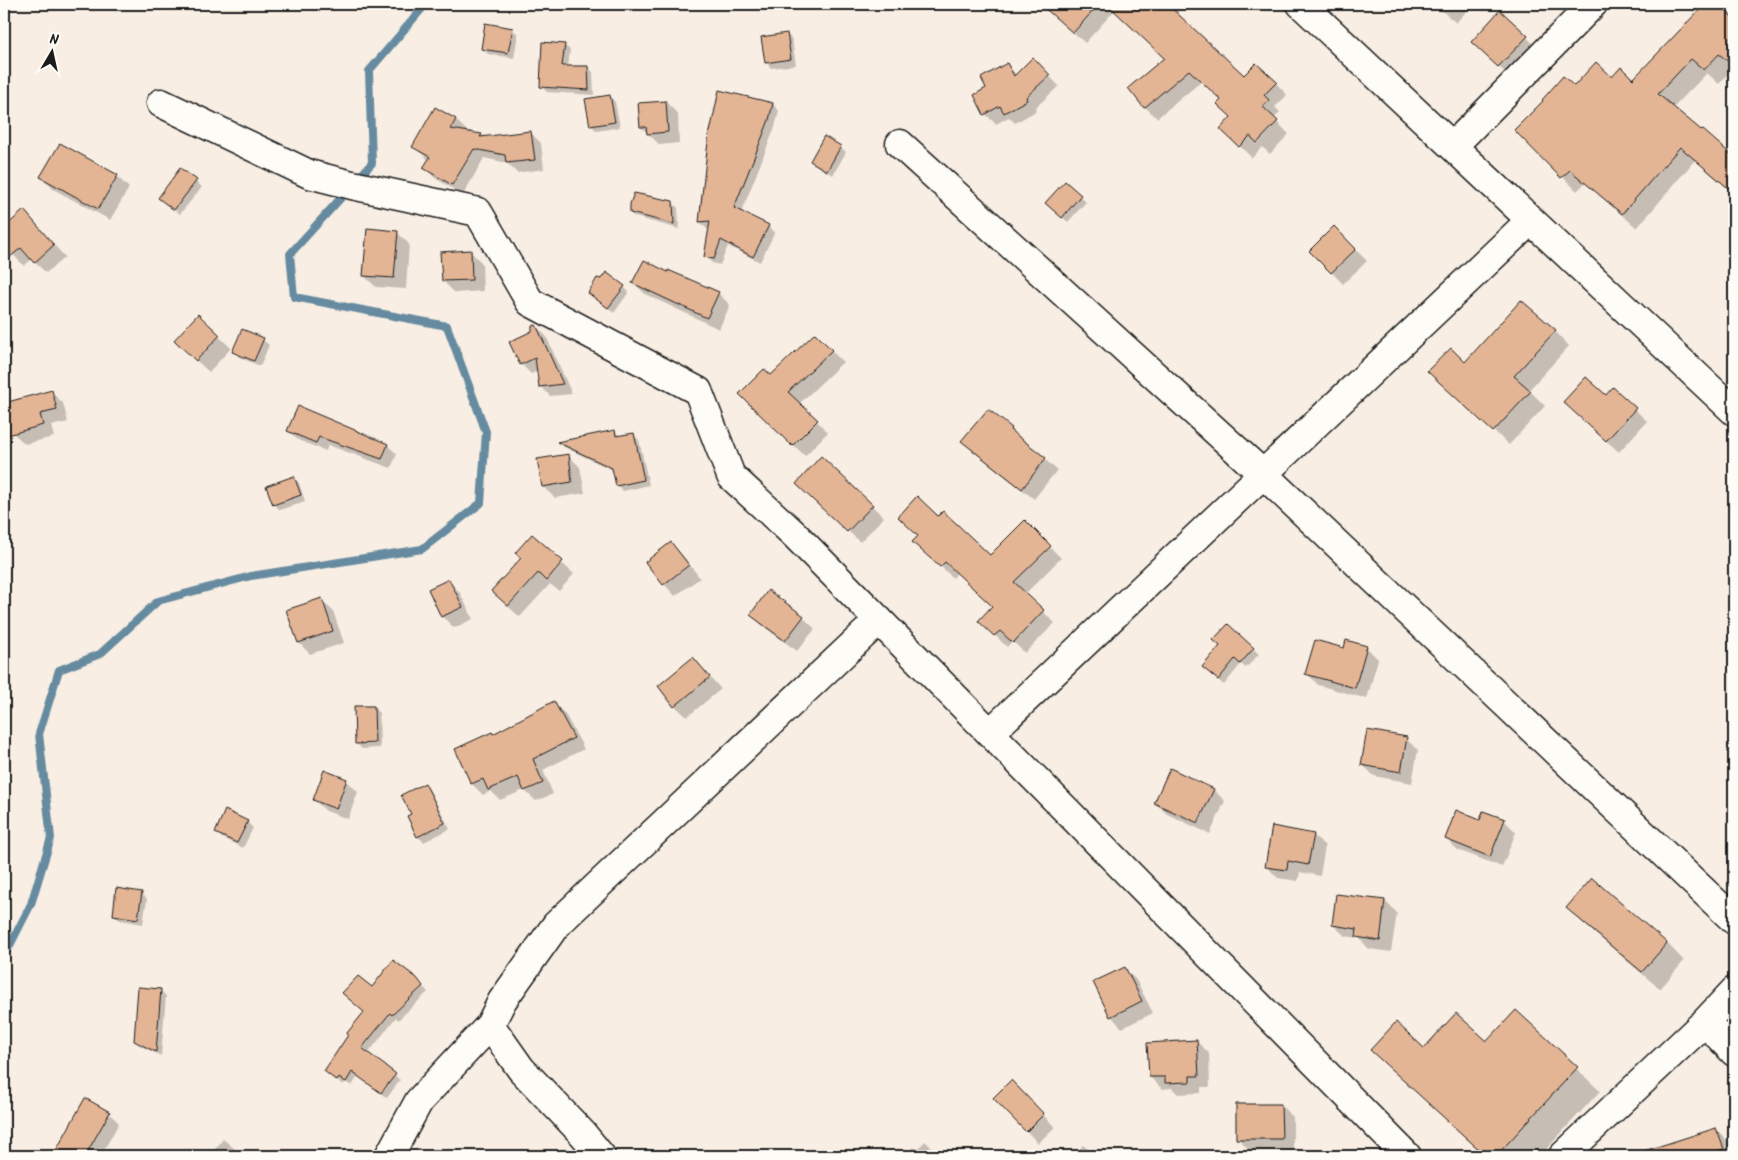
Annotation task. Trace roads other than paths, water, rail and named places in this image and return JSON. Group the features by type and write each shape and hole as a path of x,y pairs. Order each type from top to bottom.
{"street":[{"path":"1301,4 1734,411"},
{"path":"1453,146 1592,4"},
{"path":"161,103 309,174 352,186 478,212 530,302 698,390 731,476 795,535 1407,1156"},
{"path":"900,144 1263,474 1734,920"},
{"path":"990,733 1531,220"},
{"path":"389,1156 419,1102 490,1025 502,1000 556,925 879,620"},
{"path":"1563,1156 1705,1022 1734,992"},
{"path":"1705,1022 1734,1052"},
{"path":"490,1025 521,1069 583,1134 601,1156"}],"waterway":[{"path":"356,181 372,163 369,71 426,4"},
{"path":"4,957 31,904 51,838 39,734 59,670 100,654 158,601 251,576 422,549 481,503 486,432 447,326 294,297 290,254 349,189"}]}
